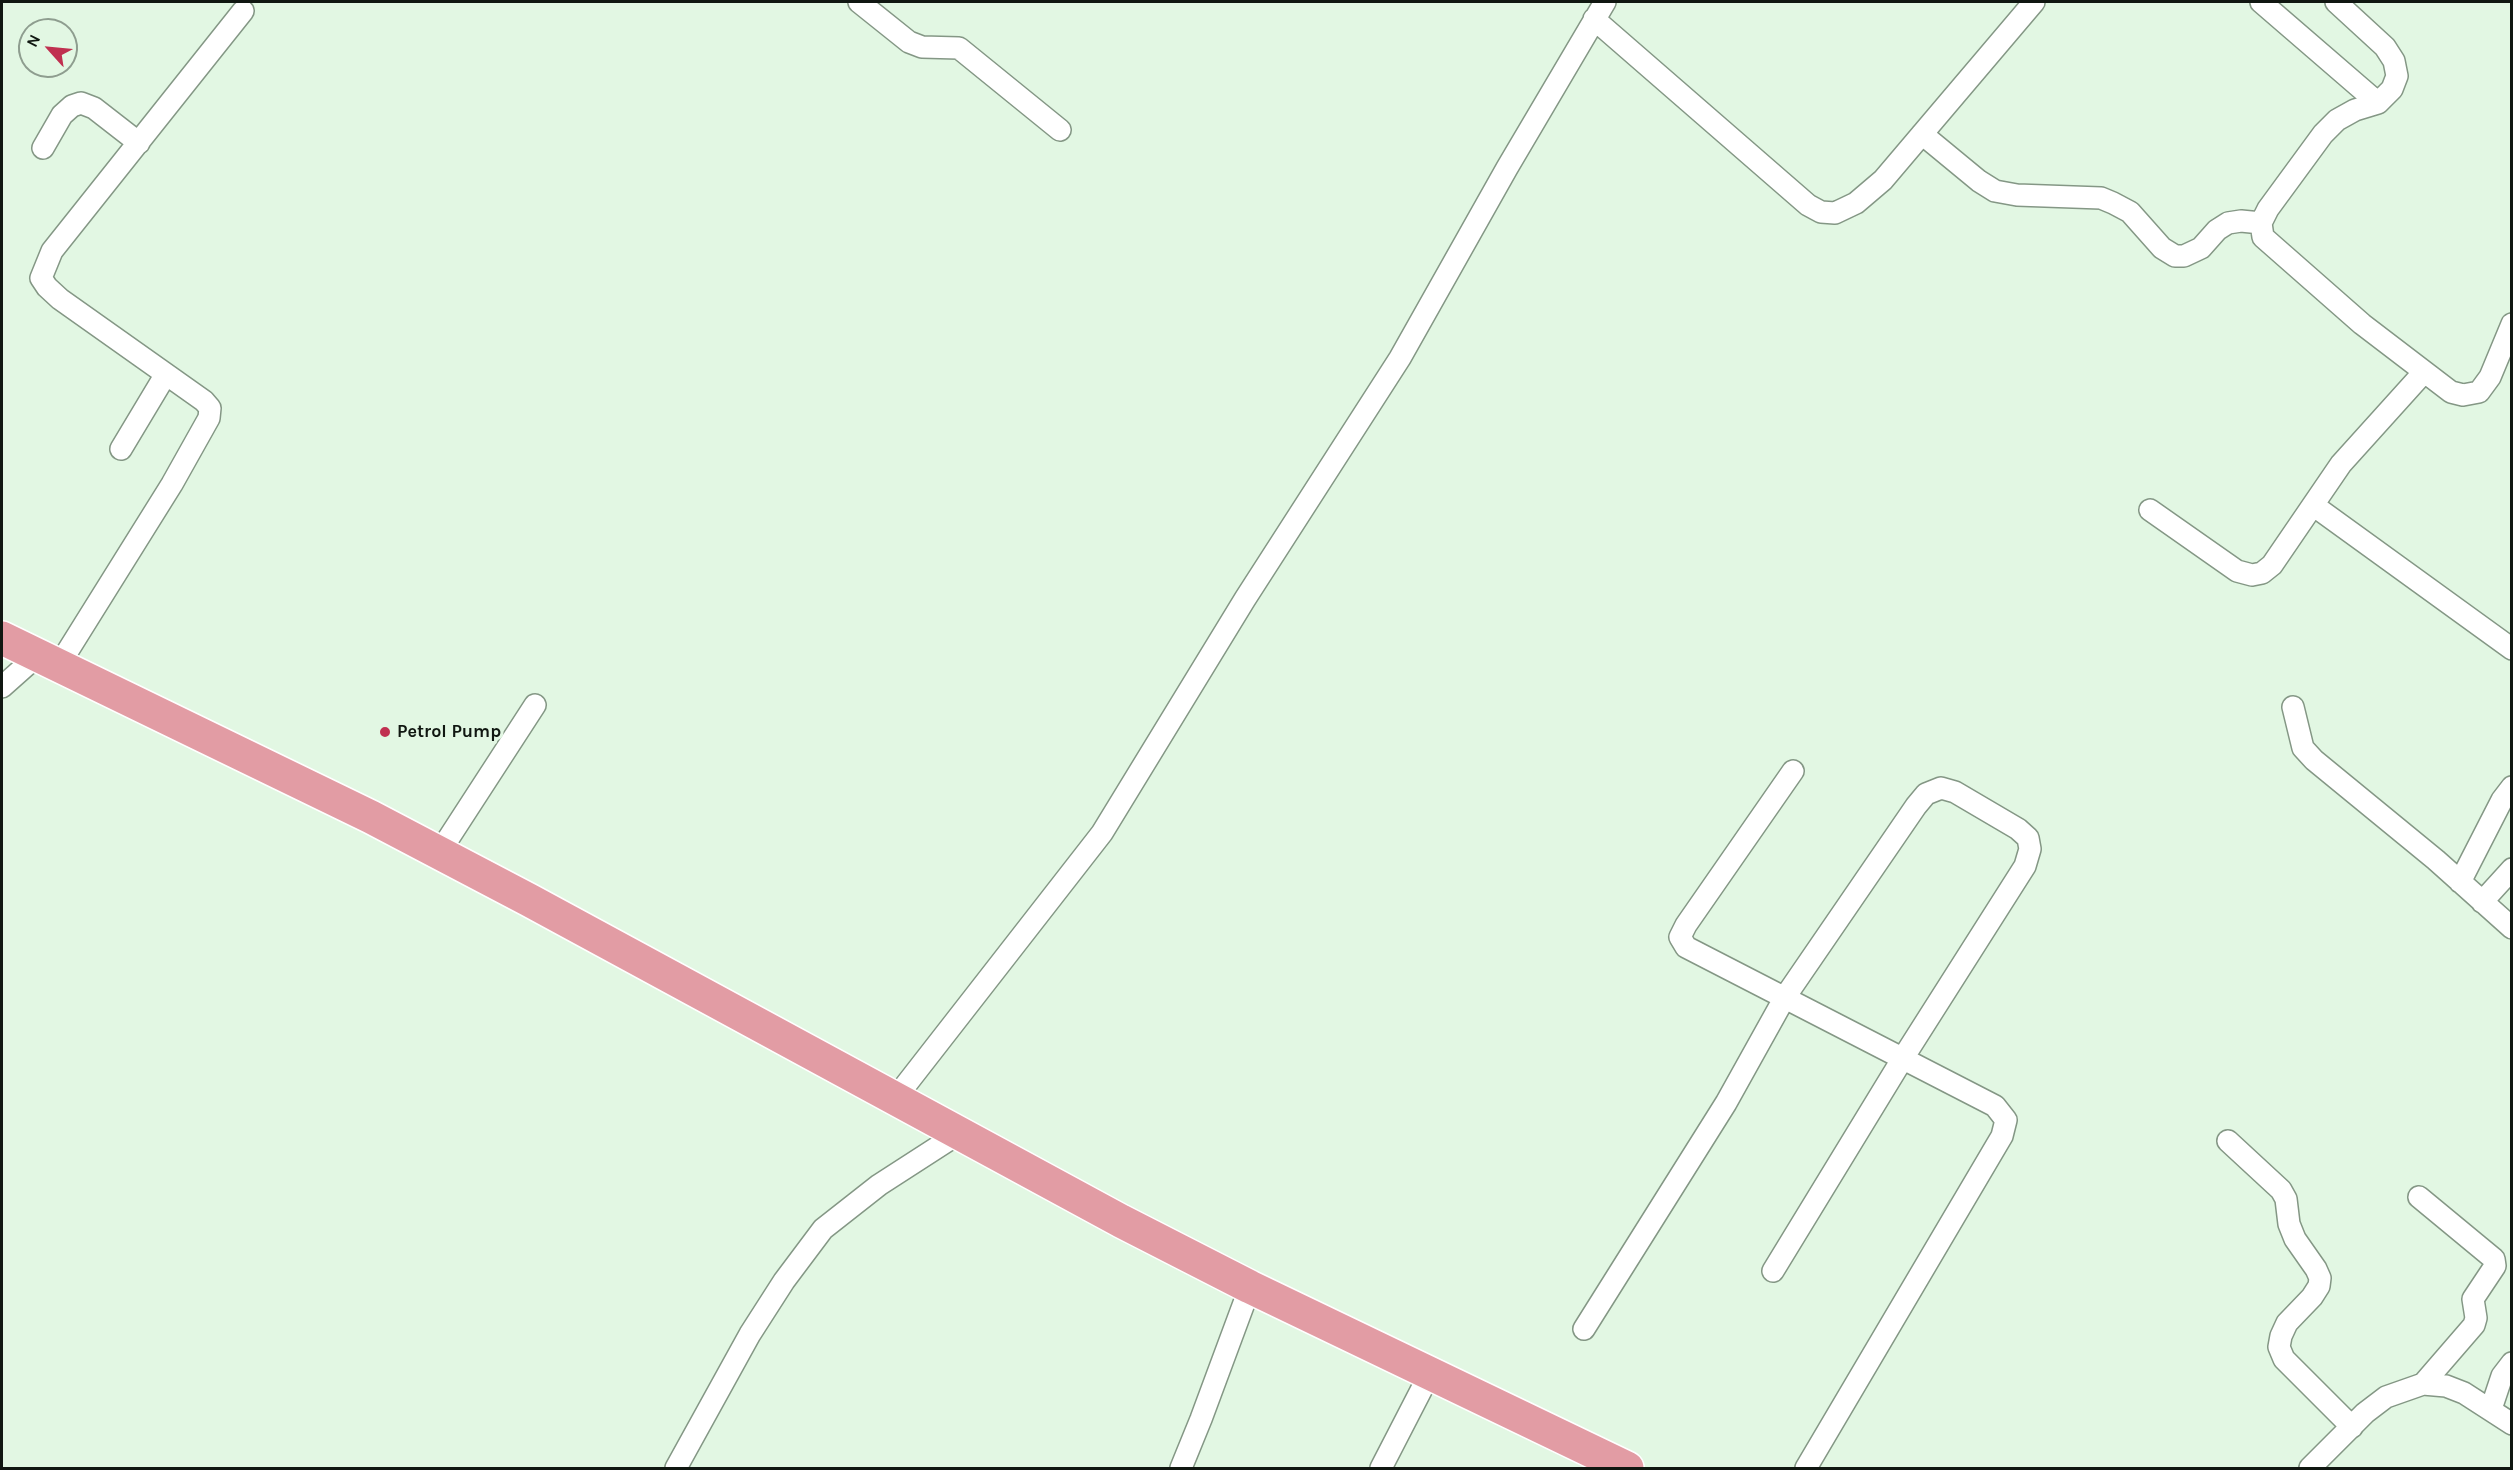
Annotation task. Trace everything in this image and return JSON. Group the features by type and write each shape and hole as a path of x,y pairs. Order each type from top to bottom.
{"highway":[{"path":"2,638 371,817 530,900 894,1100 1250,1287 1627,1468"}],"street":[{"path":"859,2 909,42 922,47 959,48 1060,130"},
{"path":"894,1100 1102,833 1245,599 1400,358 1599,10 1809,205 1821,212 1835,213 1856,203 1883,180 2034,2"},
{"path":"2261,2 2378,102"},
{"path":"2336,2 2385,47 2394,61 2397,76 2392,89 2378,102 2337,120 2323,134 2268,208 2261,223 2263,237 2362,324 2451,392 2463,395 2479,392 2490,377 2511,324"},
{"path":"2,687 49,660 172,484 210,418 210,408 204,400 60,299 41,278 52,251 243,11"},
{"path":"43,148 62,115 72,106 81,103 94,108 139,143"},
{"path":"1922,134 1979,181 1995,191 2017,195 2101,198 2113,203 2130,212 2162,248 2175,256 2201,248 2217,230 2228,223 2241,221 2261,223"},
{"path":"2150,510 2237,571 2252,575 2262,573 2272,565 2355,446 2424,372"},
{"path":"121,449 166,374"},
{"path":"2313,505 2511,649"},
{"path":"440,853 535,705"},
{"path":"2293,707 2302,748 2313,760 2460,882 2511,928"},
{"path":"1793,771 1680,937 1686,947 1995,1106 2006,1120 2002,1136 1806,1468"},
{"path":"1584,1329 1726,1103 1785,997 1916,806 1926,794 1941,788 1955,792 2018,829 2028,838 2030,849 2025,867 1903,1058 1773,1271"},
{"path":"2460,882 2502,800 2511,788"},
{"path":"2482,902 2511,869"},
{"path":"676,1468 750,1334 784,1281 823,1229 879,1185 958,1134"},
{"path":"2228,1141 2281,1190 2286,1199 2289,1224 2295,1239 2320,1278 2319,1286 2312,1297 2288,1323 2281,1336 2279,1347 2284,1359 2352,1426"},
{"path":"2420,1197 2494,1259 2496,1266 2473,1299 2476,1318 2474,1324 2423,1384"},
{"path":"1181,1468 1250,1287"},
{"path":"2491,1409 2502,1376 2511,1363"},
{"path":"1381,1468 1430,1373"},
{"path":"2310,1468 2385,1397 2423,1384 2446,1386 2464,1393 2511,1424"}],"place":[{"name":"Petrol Pump","path":"385,732"}]}
